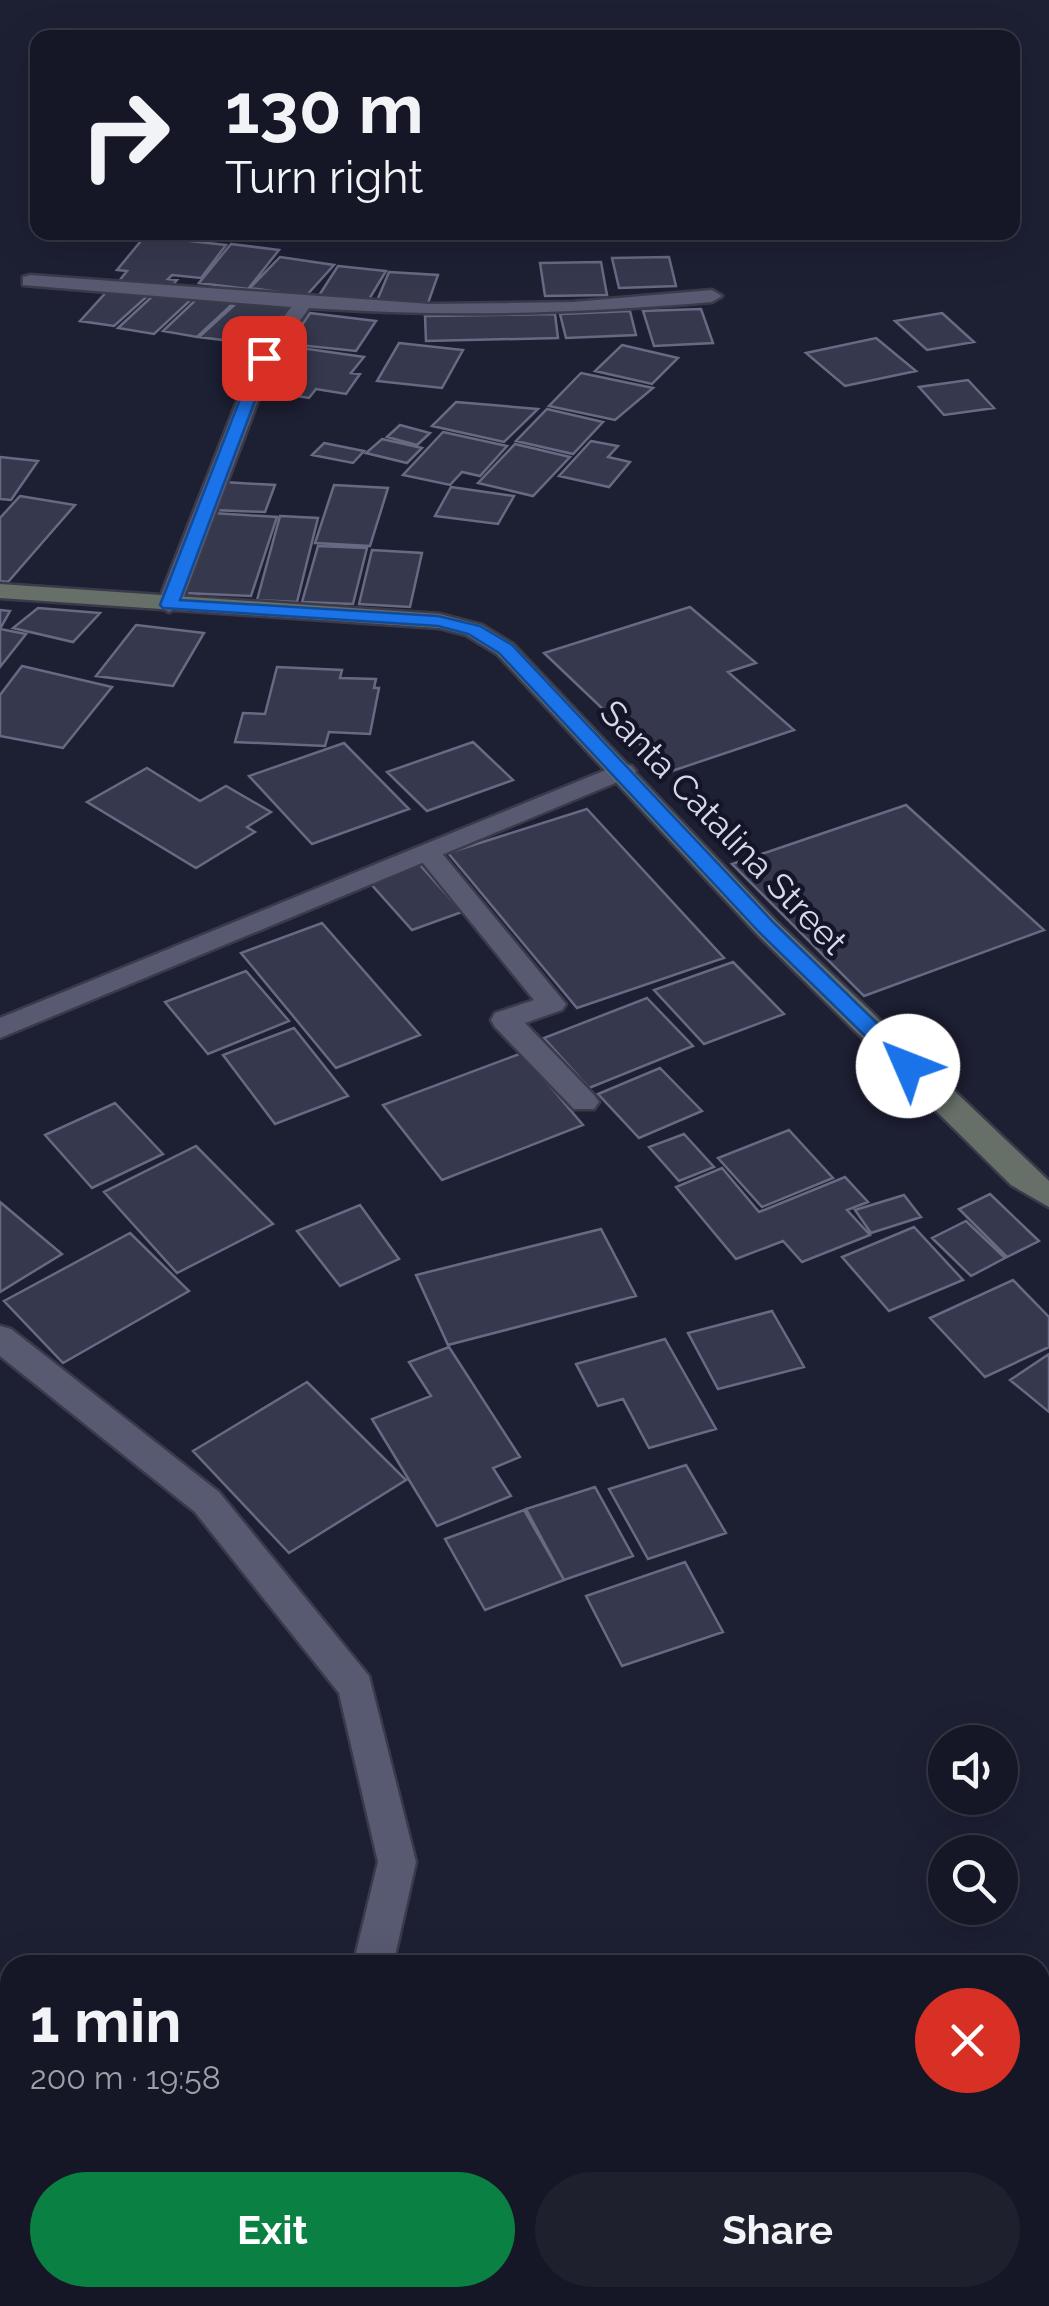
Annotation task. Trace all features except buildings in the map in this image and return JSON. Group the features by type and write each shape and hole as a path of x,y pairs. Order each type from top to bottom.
{"street":[{"path":"30,280 430,310 573,308 712,296"},
{"path":"169,605 264,358 304,302"},
{"name":"Santa Catalina Street","path":"0,592 438,621 474,630 505,649 766,927 1022,1176 1049,1196"},
{"path":"0,1029 623,771"},
{"path":"427,852 552,1004 504,1020 584,1102"},
{"path":"0,1338 207,1502 356,1687 397,1862 375,1955"}],"route":[{"path":"264,358 169,605 438,621 474,630 505,649 766,927 908,1066"}]}
